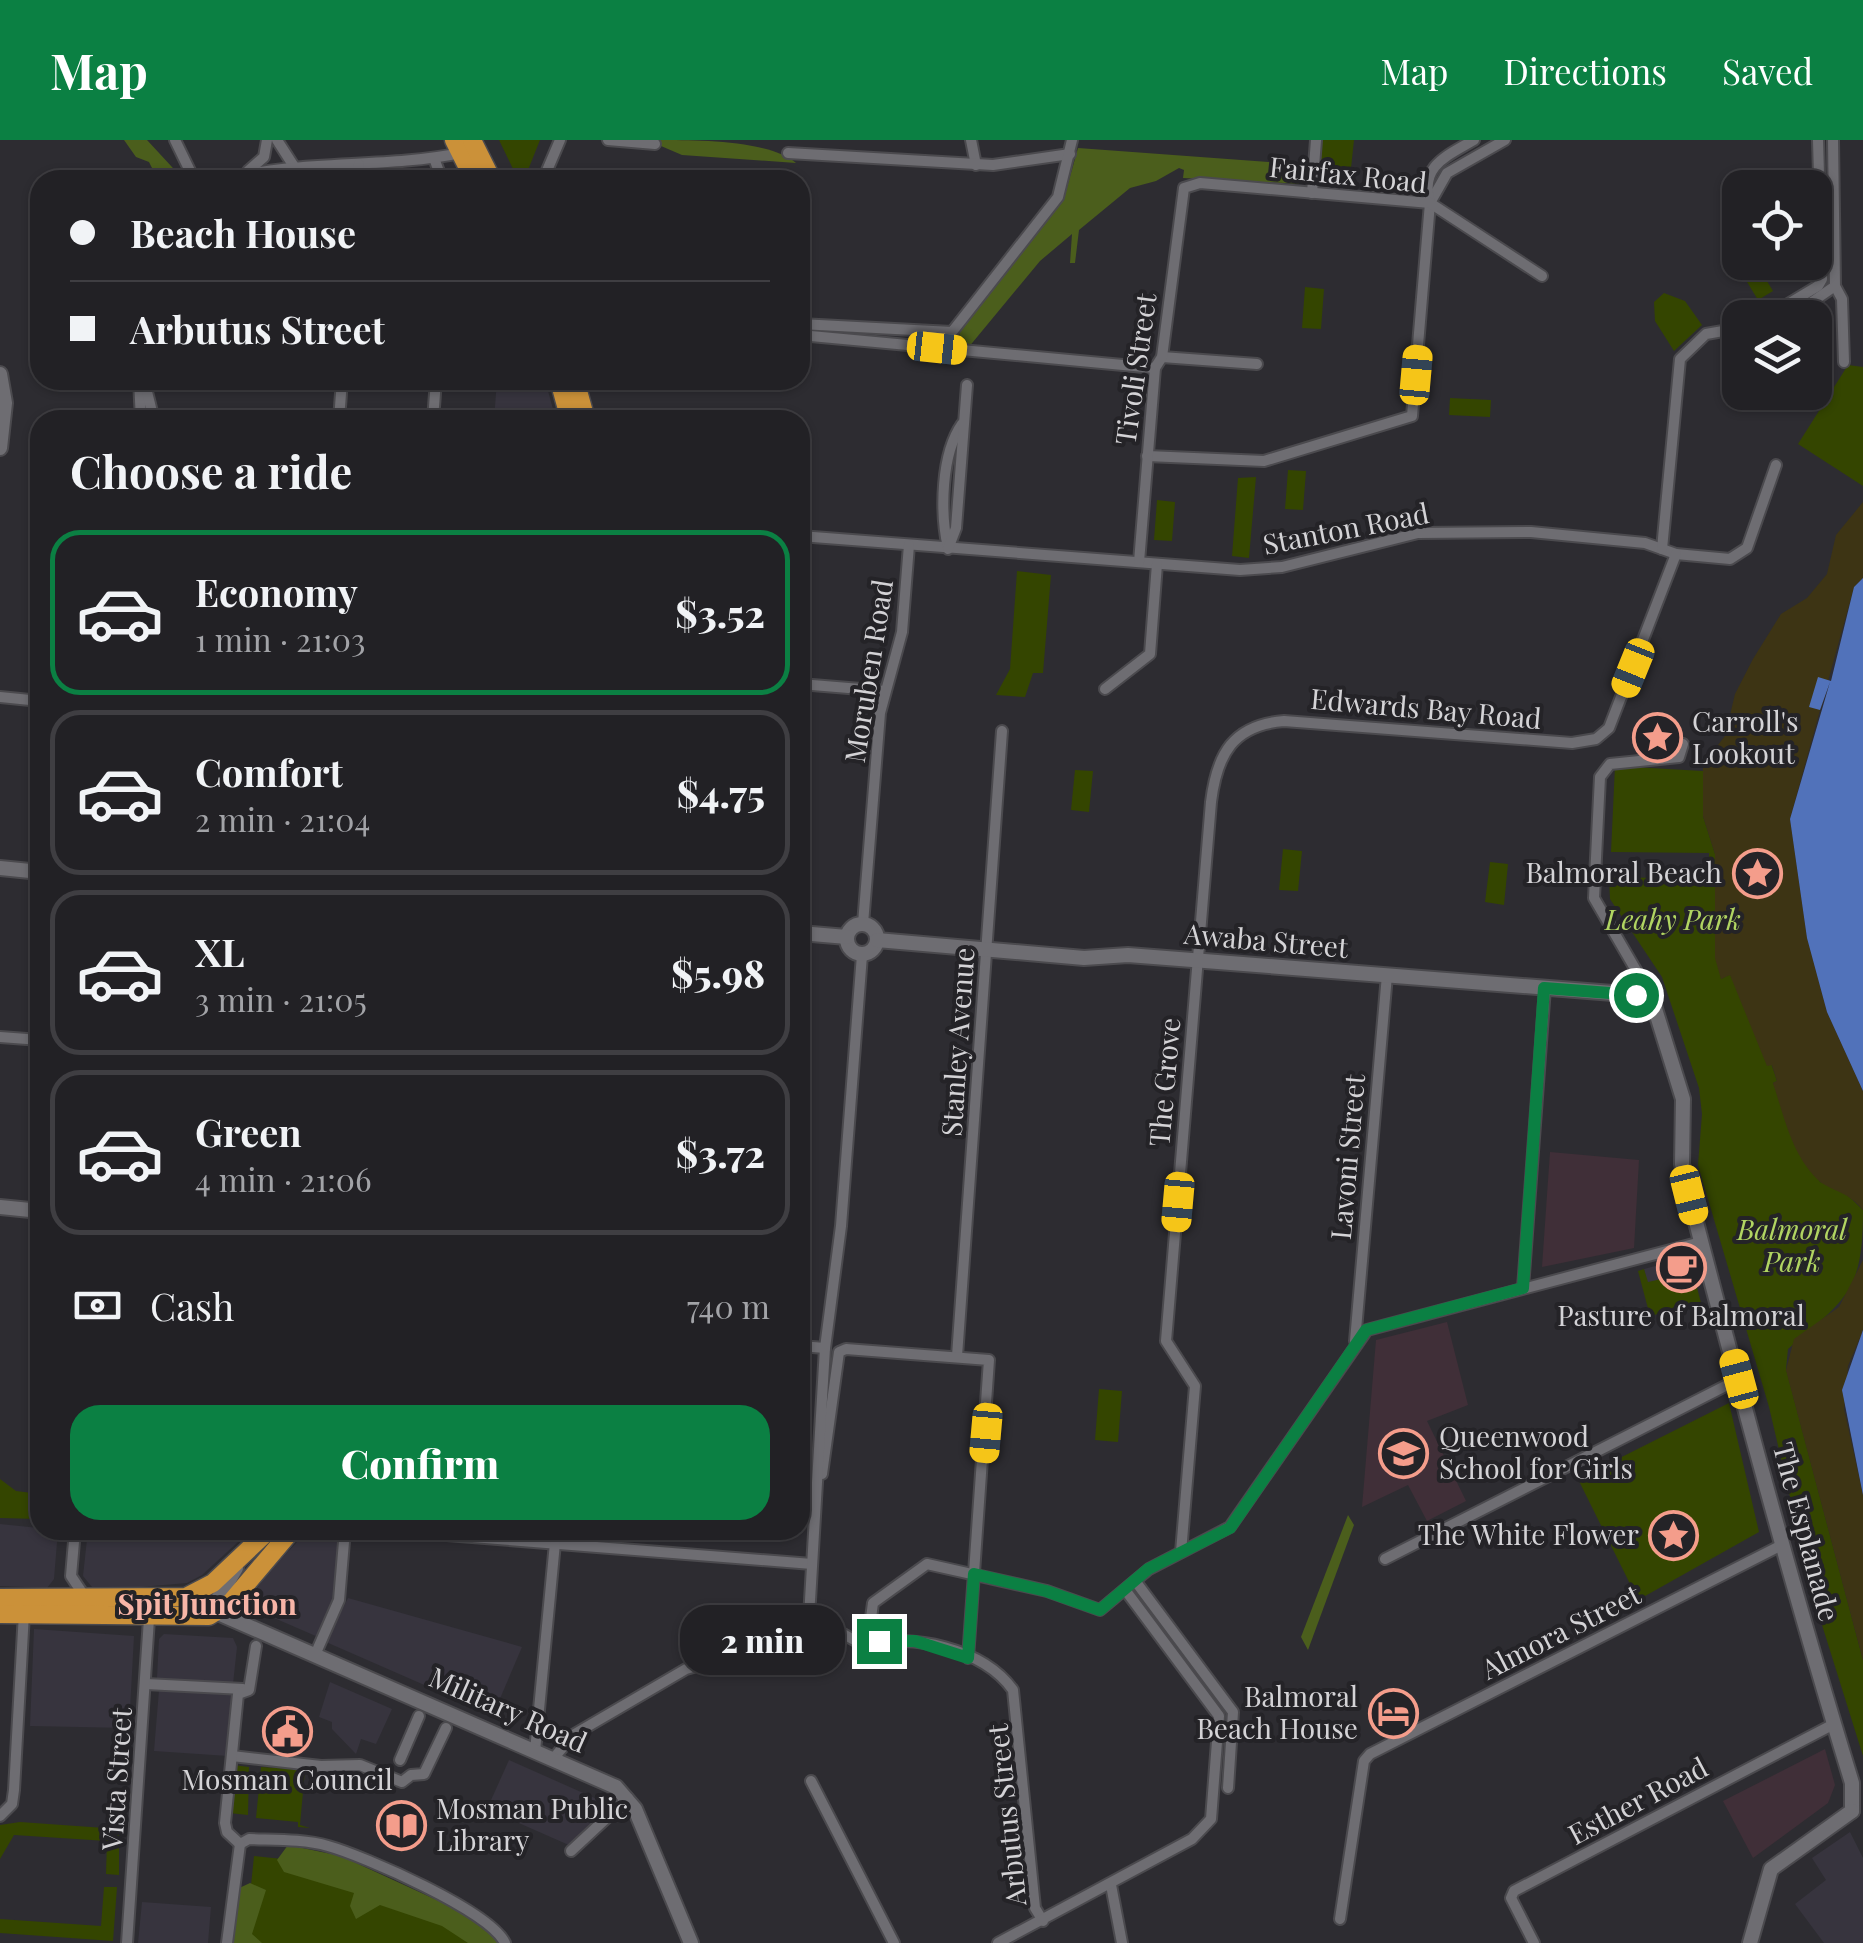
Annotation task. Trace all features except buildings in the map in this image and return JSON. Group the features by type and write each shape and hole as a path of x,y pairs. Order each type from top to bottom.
{"highway":[{"path":"466,145 472,170"},
{"path":"466,145 485,170"},
{"path":"244,1556 259,1540"},
{"path":"219,1612 283,1540"},
{"name":"Military Road","path":"0,1614 47,1600 175,1599 202,1590 244,1556"},
{"name":"Military Road","path":"0,1598 24,1607 149,1619 195,1618 219,1612"}],"street":[{"path":"175,140 190,170"},
{"path":"248,170 264,157 266,140"},
{"path":"277,140 295,168"},
{"path":"547,170 560,140"},
{"path":"608,140 655,144"},
{"path":"810,325 949,334 1058,197 1072,140"},
{"path":"1312,193 1316,140"},
{"path":"1147,456 1264,461 1412,416 1430,170 1474,140"},
{"path":"1430,203 1448,173 1505,140"},
{"path":"1795,300 1818,286 1822,279 1818,140"},
{"path":"1833,140 1835,286 1842,299 1844,362"},
{"path":"970,141 976,165"},
{"path":"278,170 434,158 466,145"},
{"path":"788,153 976,165 1070,154"},
{"path":"434,158 438,170"},
{"path":"359,164 359,170"},
{"name":"Fairfax Road","path":"1189,184 1430,203 1542,276"},
{"name":"Tivoli Street","path":"1138,562 1155,368 1162,357 1181,195 1189,184"},
{"path":"1815,300 1835,286"},
{"path":"1662,549 1680,359 1706,334 1722,332"},
{"path":"810,335 1155,368"},
{"path":"1162,357 1257,364"},
{"path":"0,374 5,403 0,448"},
{"path":"948,548 943,528 950,441 963,423 967,385"},
{"name":"Stanton Road","path":"810,537 1266,569 1418,534 1531,532 1646,543 1676,554 1730,559 1748,548 1776,465"},
{"name":"Moruben Road","path":"864,924 885,691 902,632 909,545"},
{"name":"Edwards Bay Road","path":"1238,735 1254,726 1296,722 1572,744 1596,739 1609,728 1676,554"},
{"path":"1105,689 1150,654 1157,564"},
{"path":"810,685 885,691"},
{"path":"0,697 30,700"},
{"name":"Stanley Avenue","path":"957,1356 1002,731"},
{"name":"The Grove","path":"1181,1552 1195,1386 1166,1341 1214,780 1223,754 1238,735"},
{"name":"The Esplanade","path":"1683,744 1680,757 1610,764 1600,777 1594,898 1652,996 1683,1099 1682,1164 1780,1546 1852,1783 1857,1816"},
{"path":"0,868 30,871"},
{"path":"864,924 872,928 878,940 872,952 862,955 851,950 847,937 854,926 864,924"},
{"path":"810,934 847,937"},
{"name":"Awaba Street","path":"878,940 1084,958 1128,955 1652,996"},
{"path":"808,1634 825,1348 841,1226 862,955"},
{"name":"Lavoni Street","path":"1355,1342 1386,975"},
{"path":"1523,1288 1544,988"},
{"path":"0,1038 30,1040"},
{"path":"0,1207 30,1210"},
{"path":"553,1759 574,1735 686,1669 832,1629 863,1646 868,1640 874,1604 922,1566 1046,1591 1100,1610 1148,1569 1230,1528 1355,1342 1373,1326 1701,1242"},
{"path":"810,1347 825,1348"},
{"path":"816,1502 827,1450 836,1358 846,1349 989,1360 968,1658"},
{"path":"1386,1559 1739,1379"},
{"path":"47,1600 71,1576 74,1540"},
{"path":"315,1655 339,1600 344,1540"},
{"path":"515,1540 812,1564"},
{"path":"536,1751 555,1543"},
{"name":"Almora Street","path":"1340,1919 1364,1761 1780,1546"},
{"path":"219,1612 221,1591 244,1556"},
{"path":"71,1576 90,1601"},
{"path":"1136,1582 1233,1712 1228,1788"},
{"path":"998,1943 1192,1839 1211,1819 1219,1716 1126,1591"},
{"name":"Military Road","path":"127,1600 158,1608 219,1612 616,1787 628,1798"},
{"path":"0,1816 12,1804 14,1790 24,1607"},
{"name":"Vista Street","path":"127,1943 149,1619"},
{"name":"Arbutus Street","path":"863,1646 890,1638 915,1641 968,1658 1000,1674 1014,1690 1035,1908 1043,1921"},
{"path":"250,1690 256,1646"},
{"path":"146,1684 250,1690"},
{"path":"240,1844 226,1832 225,1823 238,1694 250,1690"},
{"path":"400,1760 418,1716"},
{"name":"Esther Road","path":"1534,1943 1511,1898 1514,1891 1834,1724"},
{"path":"232,1756 313,1765 353,1764 402,1782 411,1774 424,1774 446,1728"},
{"path":"811,1782 894,1943"},
{"path":"570,1851 628,1798 691,1943"},
{"path":"1750,1943 1771,1870 1857,1816"},
{"path":"240,1844 249,1839 328,1846 463,1905 494,1927 505,1943"},
{"path":"226,1943 240,1844"},
{"path":"1111,1885 1122,1943"}],"shaded area":[{"path":"496,390 548,390 553,410 495,410"},
{"path":"1550,1152 1639,1160 1634,1248 1542,1267"},
{"path":"1685,1258 1693,1272 1647,1283 1644,1269"},
{"name":"Queenwood School for Girls","path":"1447,1322 1468,1405 1427,1421 1466,1501 1427,1521 1408,1485 1362,1507 1376,1340"},
{"path":"0,1524 30,1527 30,1540 57,1540 54,1579 47,1588 0,1586"},
{"path":"87,1540 240,1540 202,1575 187,1583 92,1587 83,1576"},
{"path":"297,1542 339,1542 337,1596 318,1637 251,1608 250,1600 265,1576"},
{"path":"348,1598 522,1647 493,1715 326,1642"},
{"path":"34,1629 134,1636 129,1728 30,1726"},
{"path":"164,1634 233,1638 237,1647 233,1684 157,1678 159,1639"},
{"path":"330,1682 392,1709 376,1744 361,1739 356,1754 332,1729 332,1722 319,1717"},
{"path":"159,1690 232,1695 228,1756 154,1751"},
{"path":"1825,1749 1835,1785 1828,1803 1753,1858 1723,1801"},
{"path":"509,1760 608,1804 610,1809 571,1846 487,1809"},
{"path":"1850,1832 1863,1858 1863,1943 1824,1943 1795,1904 1826,1880 1812,1858"},
{"path":"142,1902 211,1907 208,1943 138,1943"}],"green space":[{"path":"124,140 147,140 175,170 153,170 149,162 136,157"},
{"path":"499,140 540,140 528,170 514,170"},
{"path":"660,140 751,146 784,155 796,163 682,155 661,146"},
{"path":"1320,140 1354,140 1349,187 1320,182"},
{"path":"1078,148 1309,166 1304,184 1183,178 1184,170 1179,168 1156,181 1130,188 1079,230 1075,263 1070,263 1072,234 1040,261 968,348 961,347 959,331 1064,198"},
{"path":"1746,280 1766,280 1773,291 1758,300"},
{"path":"1305,287 1324,289 1321,329 1302,328"},
{"path":"1664,293 1685,301 1702,325 1674,351 1655,321 1654,302"},
{"path":"1848,365 1863,367 1863,486 1798,444 1820,410 1832,410 1832,390"},
{"path":"1450,398 1491,400 1490,417 1449,415"},
{"path":"1288,470 1306,471 1303,510 1285,509"},
{"path":"1256,477 1249,558 1232,556 1238,478"},
{"path":"1157,500 1175,502 1172,541 1154,540"},
{"path":"1017,571 1051,575 1043,673 1033,673 1025,697 996,695 1010,669"},
{"path":"1615,766 1703,771 1703,816 1715,854 1721,979 1730,974 1773,1067 1777,1081 1773,1083 1820,1182 1840,1188 1863,1210 1855,1277 1838,1304 1788,1349 1786,1369 1863,1660 1863,1756 1797,1545 1798,1531 1769,1407 1698,1165 1702,1114 1699,1088 1662,977 1610,899 1609,878 1709,877 1709,853 1611,852"},
{"path":"1075,770 1093,771 1089,812 1071,810"},
{"path":"1283,849 1302,851 1298,891 1279,890"},
{"path":"1490,862 1508,864 1504,905 1485,902"},
{"path":"1644,1269 1648,1282 1693,1272 1701,1303 1650,1316 1638,1271"},
{"path":"1099,1389 1122,1391 1118,1442 1095,1440"},
{"path":"1729,1403 1759,1532 1638,1600 1578,1479"},
{"path":"0,1479 16,1491 30,1493 30,1519 0,1518"},
{"path":"1348,1515 1354,1525 1308,1650 1301,1637"},
{"path":"233,1765 249,1767 248,1815 229,1813"},
{"path":"261,1767 305,1770 300,1825 310,1828 298,1827 298,1822 256,1818"},
{"path":"20,1822 119,1829 119,1875 106,1874 107,1841 14,1835 0,1859 0,1825"},
{"path":"288,1845 341,1856 502,1930 507,1943 468,1943 442,1926 380,1905 356,1919 350,1906 354,1893 284,1872 277,1860"},
{"path":"254,1856 321,1863 490,1943 245,1943"},
{"path":"250,1883 266,1890 252,1934 262,1943 233,1943 235,1890"},
{"path":"104,1887 117,1887 113,1941 0,1933 0,1919 101,1926"}],"sand":[{"name":"Balmoral Beach","path":"1863,502 1863,578 1854,587 1790,819 1807,938 1827,1012 1863,1091 1863,1210 1851,1198 1817,1179 1801,1158 1773,1083 1777,1081 1772,1065 1767,1066 1730,975 1721,979 1715,958 1715,854 1703,816 1703,764 1725,736 1735,694 1753,659 1781,614 1807,598 1827,574 1836,535"},
{"path":"1863,1260 1863,1330 1848,1366 1844,1409 1863,1495 1863,1660 1786,1370 1794,1339 1839,1307"}],"water":[{"path":"1863,578 1863,1091 1827,1012 1807,938 1790,819 1830,682 1820,710 1809,707 1818,677 1831,681 1854,587"},
{"path":"1863,1330 1863,1495 1842,1390"}],"place":[{"name":"Carroll's Lookout","path":"1657,738"},
{"name":"Balmoral Beach","path":"1757,873"},
{"name":"Pasture of Balmoral","path":"1681,1268"},
{"name":"Queenwood School for Girls","path":"1404,1453"},
{"name":"The White Flower","path":"1674,1535"},
{"name":"Balmoral Beach House","path":"1393,1713"},
{"name":"Mosman Council","path":"287,1732"},
{"name":"Mosman Public Library","path":"401,1825"}],"district":[{"name":"Spit Junction","path":"207,1605"}],"route":[{"path":"879,1641 915,1641 968,1658 974,1574 1046,1591 1100,1610 1148,1569 1230,1528 1366,1330 1523,1288 1544,988 1636,995"}],"park label":[{"name":"Leahy Park","path":"1673,920"},
{"name":"Balmoral Park","path":"1792,1246"}]}
